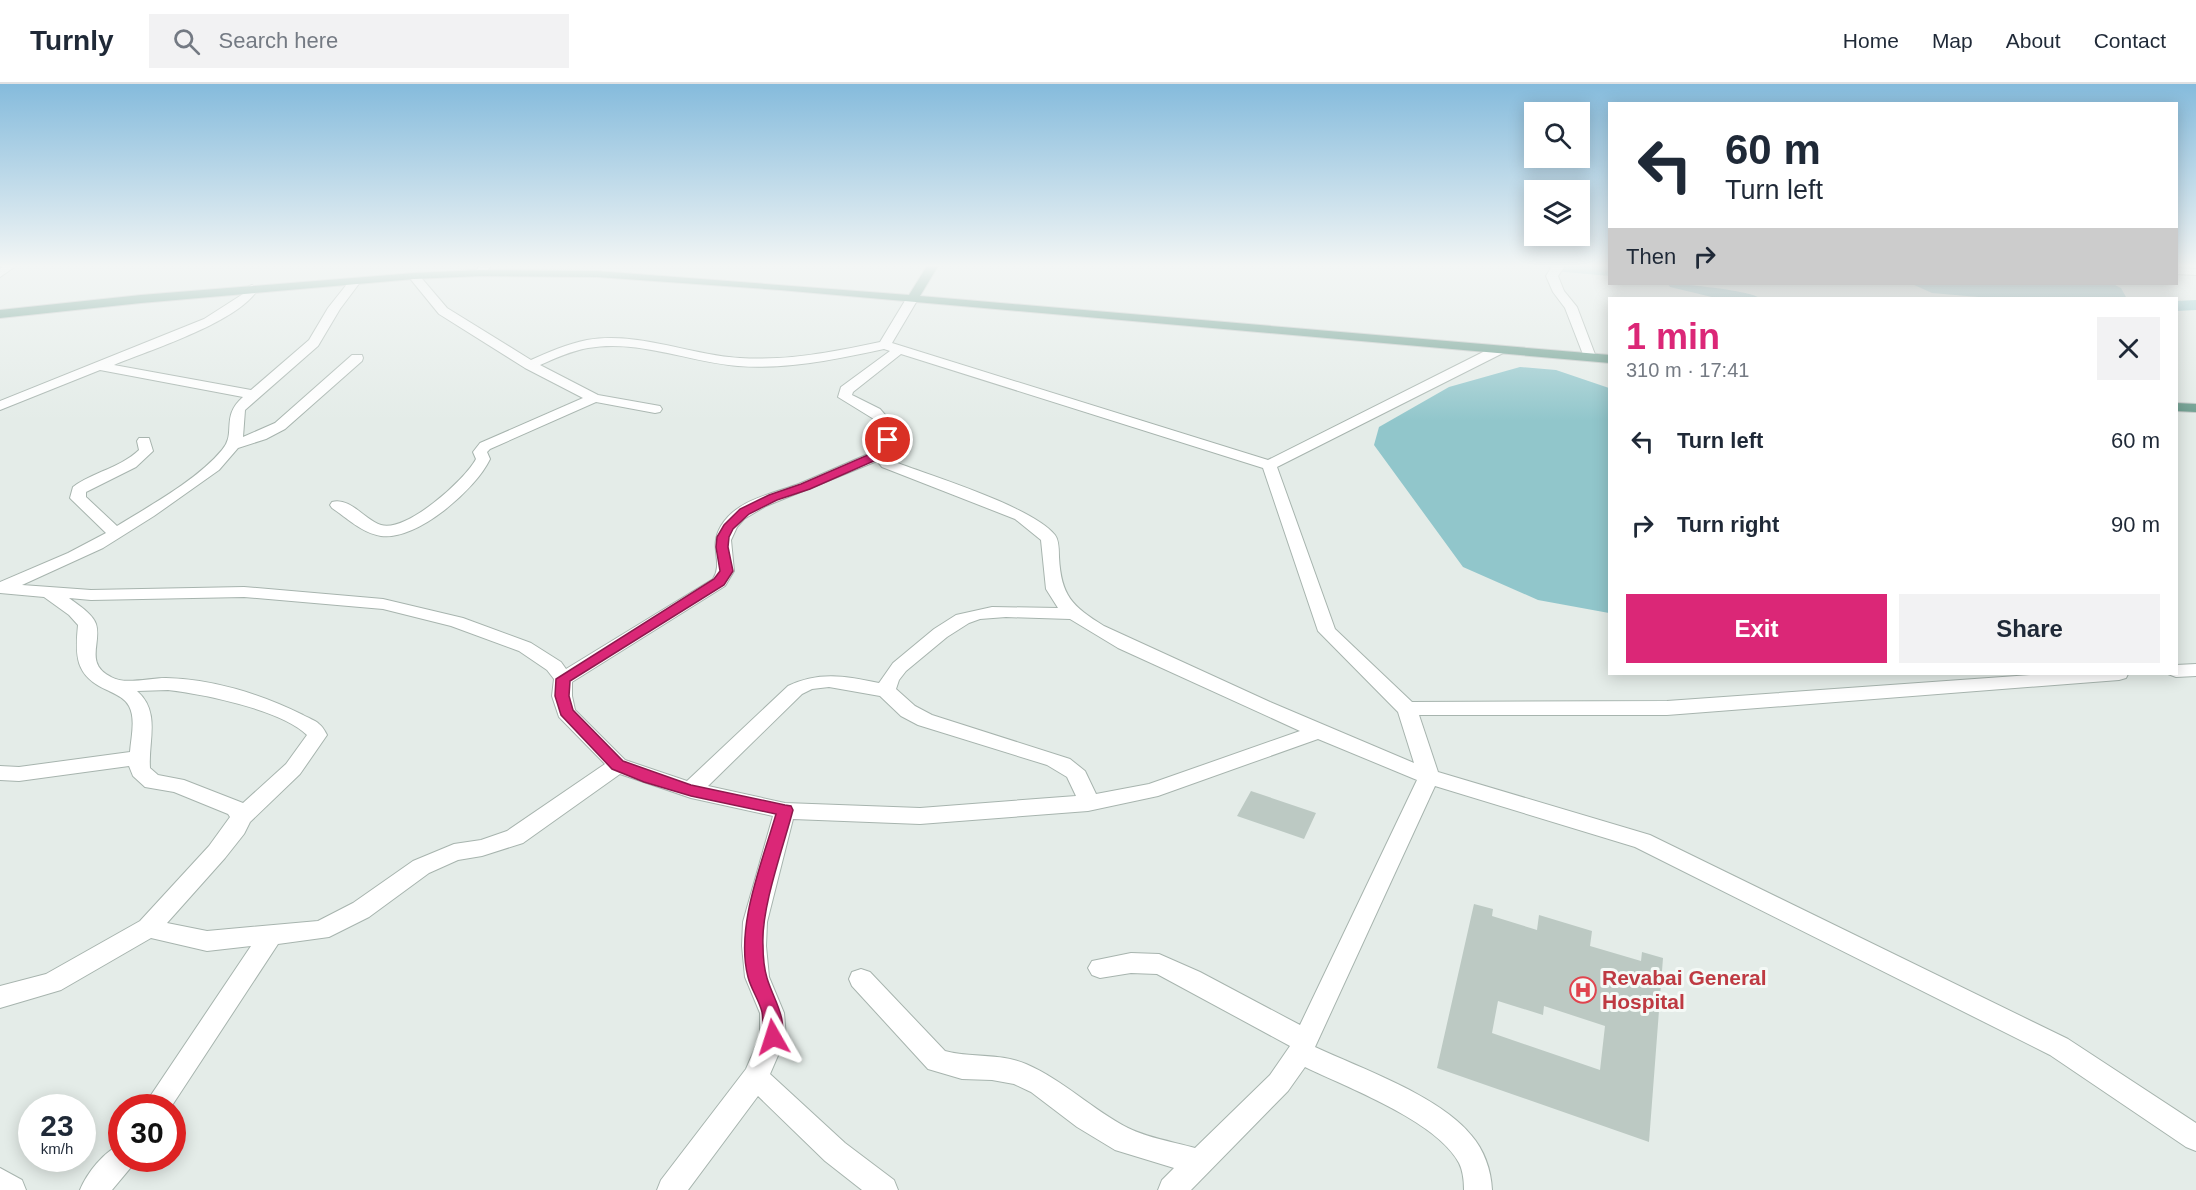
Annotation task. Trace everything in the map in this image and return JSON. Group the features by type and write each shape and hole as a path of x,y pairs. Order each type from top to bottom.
{"main road":[{"path":"1131,318 1608,359"},
{"path":"2178,407 2196,408"}],"street":[{"path":"0,406 215,318"},
{"path":"234,444 235,418 239,408 314,343 330,318"},
{"path":"454,318 530,365 594,398 655,409"},
{"path":"563,679 719,582 726,571 722,547 723,537 728,527 745,512 773,497 806,487 879,455 888,440 890,429 883,417 845,397 846,390 892,348 904,318"},
{"path":"1575,318 1590,357"},
{"path":"530,365 571,348 593,343 619,343 738,362 807,360 892,348 1269,465 1500,349"},
{"path":"0,588 64,561 116,533 204,474 222,459 234,444 261,436 280,426 357,358"},
{"path":"99,366 254,395"},
{"path":"338,506 379,530 393,532 408,528 477,471 483,459 480,452 486,446 594,398"},
{"path":"116,533 78,498 78,490 87,482 139,459 146,452 144,441"},
{"path":"879,455 887,464 1021,516 1049,538 1052,584 1062,602 1075,614 1117,639 1317,732 1429,777 1642,841 2059,1047 2196,1138"},
{"path":"1172,1190 1279,1083 1302,1047 1429,777 1407,709 1327,631 1269,465"},
{"path":"0,588 91,595 244,592 383,604 458,622 525,647 555,666 563,679 562,696 566,712 618,765 650,778 691,790 785,810 920,816 1088,803 1151,791 1317,732"},
{"path":"49,592 75,611 87,624 88,662 94,675 131,695 140,707 141,729 137,758 140,771 152,782 177,785 235,808 241,817"},
{"path":"886,691 887,683 894,671 970,616 987,613 1075,614"},
{"path":"2178,671 2196,670"},
{"path":"1407,709 1667,708 2106,675"},
{"path":"691,790 795,690 807,683 836,680 886,691 908,711 925,720 1054,760 1072,768 1080,776 1088,803"},
{"path":"0,997 52,983 148,928 217,852 236,828 241,817 299,762 317,735 312,728 260,703 194,687 142,683 117,687"},
{"path":"0,773 19,774 137,758"},
{"path":"148,928 207,941 270,937 321,930 361,910 422,867 454,852 482,848 515,837 618,765"},
{"path":"671,1190 756,1077 773,1037 772,1013 757,977 754,946 755,922 785,810"},
{"path":"165,1094 270,937"},
{"path":"1100,968 1131,963 1159,964 1191,979 1302,1047 1412,1107 1452,1133 1471,1156 1478,1180 1478,1190"},
{"path":"861,979 937,1061 962,1067 992,1068 1018,1073 1040,1084 1086,1119 1125,1142 1201,1163"},
{"path":"756,1077 835,1152 884,1190"},
{"path":"94,1190 109,1172"},
{"path":"0,1182 12,1190"}],"water":[{"path":"1520,367 1556,370 1608,388 1608,613 1538,600 1463,567 1374,445 1379,427 1449,387"}],"building":[{"path":"1251,791 1316,813 1304,839 1237,816"},
{"path":"1474,904 1493,909 1492,916 1537,930 1539,915 1592,931 1590,946 1641,961 1642,952 1663,958 1649,1142 1437,1068","holes":["1498,1001 1543,1015 1544,1006 1605,1026 1600,1070 1492,1033"]}],"place":[{"name":"Revabai General Hospital","path":"1583,990"}],"route":[{"path":"773,1037 772,1013 757,977 754,946 755,922 785,810 691,790 650,778 618,765 566,712 562,696 563,679 719,582 726,571 722,547 723,537 728,527 745,512 773,497 806,487 879,455 888,440"}]}
